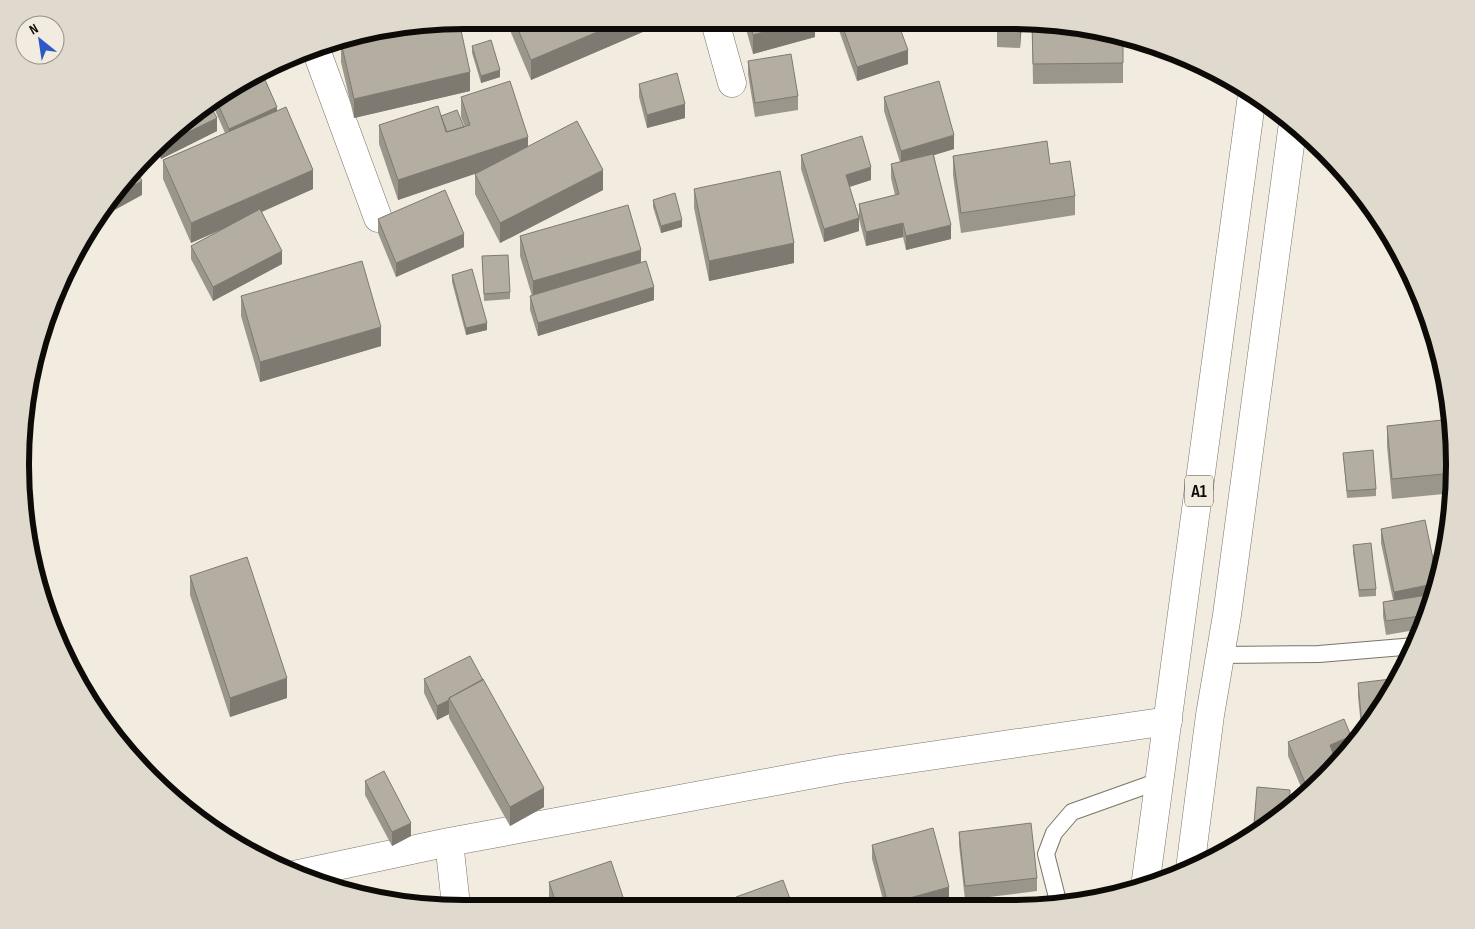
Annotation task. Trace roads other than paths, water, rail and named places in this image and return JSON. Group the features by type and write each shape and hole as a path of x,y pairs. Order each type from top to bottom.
{"main road":[{"path":"717,29 732,84"},
{"path":"318,54 378,218"},
{"name":"A1","path":"1146,878 1251,101"},
{"path":"1191,860 1291,131"},
{"path":"310,872 449,842 840,769 1168,721"},
{"path":"449,842 455,900"}],"lane":[{"path":"1220,655 1319,654 1406,647"},
{"path":"1057,898 1046,854 1054,833 1072,812 1159,781"}]}
